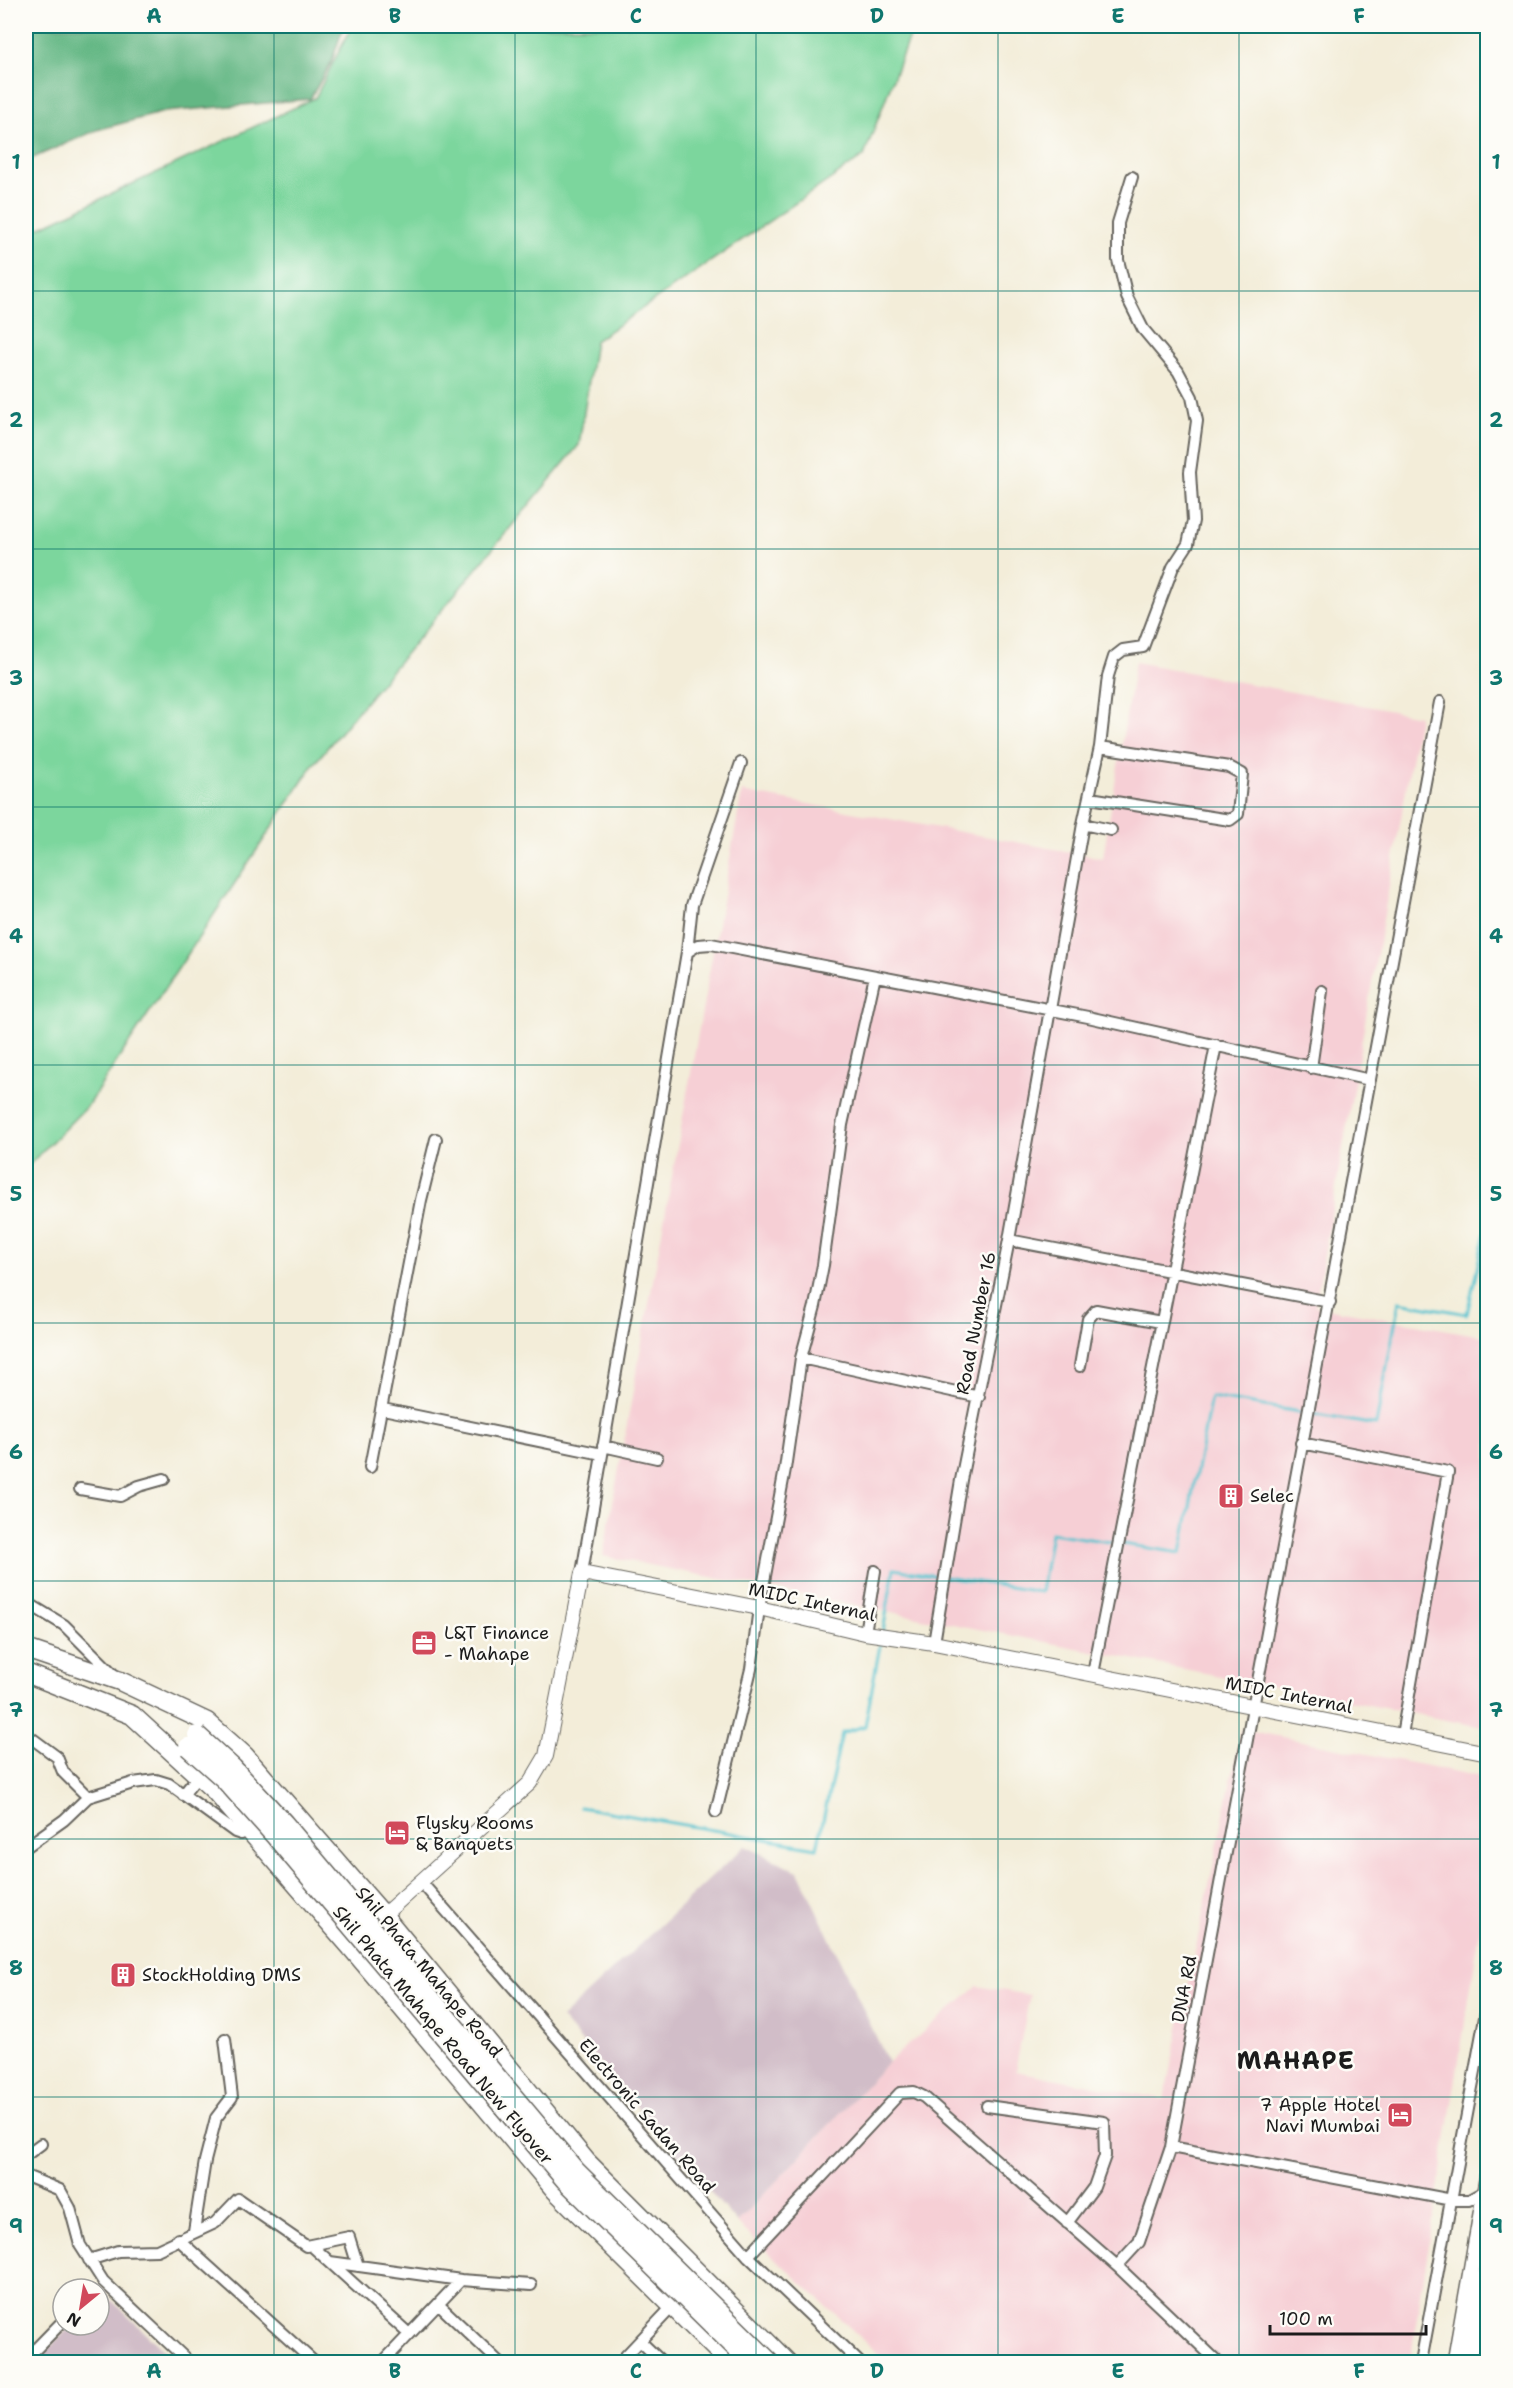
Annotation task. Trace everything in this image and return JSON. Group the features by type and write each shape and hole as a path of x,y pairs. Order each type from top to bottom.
{"main road":[{"name":"Shil Phata Mahape Road","path":"26,1649 120,1681 143,1694 207,1722 244,1755 384,1916 586,2161 787,2362"},
{"path":"26,1672 132,1715 215,1791 350,1946 555,2190 729,2362"},
{"name":"Shil Phata Mahape Road New Flyover","path":"143,1694 193,1741 565,2180 750,2362"},
{"name":"Shil Phata Mahape Road New Flyover","path":"132,1715 193,1741 233,1768 284,1823 576,2170 770,2362"},
{"path":"1455,2362 1479,2207 1486,2190 1488,2174"},
{"path":"1469,2362 1488,2262"}],"street":[{"name":"Road Number 16","path":"934,1643 944,1575 1009,1240 1083,824 1101,747 1108,676 1114,657 1124,650 1143,647 1173,567 1188,544 1193,521 1190,472 1197,421 1192,397 1178,371 1143,329 1126,297 1118,260 1118,223 1132,177"},
{"name":"DNA Rd","path":"1117,2266 1139,2242 1171,2147 1440,702"},
{"path":"1090,798 1230,820 1238,814 1242,774 1238,770 1229,766 1101,747"},
{"path":"350,1946 531,1783 546,1756 582,1573 687,952 692,905 741,763"},
{"path":"1083,824 1112,830"},
{"path":"687,952 698,945 711,944 1050,1010 1370,1080"},
{"path":"716,1812 751,1669 759,1608 785,1469 801,1358 823,1265 842,1125 875,976"},
{"path":"1311,1068 1322,991"},
{"path":"1093,1674 1216,1045"},
{"path":"370,1467 383,1409 421,1200 436,1139"},
{"path":"1009,1240 1330,1302"},
{"path":"1080,1366 1089,1319 1096,1310 1161,1322"},
{"path":"801,1358 979,1397"},
{"path":"383,1409 657,1458"},
{"path":"1302,1439 1448,1472 1401,1735"},
{"path":"80,1489 120,1496 139,1485 164,1479"},
{"path":"865,1633 875,1571"},
{"name":"MIDC Internal","path":"582,1573 759,1608 865,1633 934,1643 1488,1753"},
{"path":"26,1602 64,1625 120,1681"},
{"path":"26,1734 57,1757 63,1772 88,1797"},
{"path":"183,1795 198,1776"},
{"path":"26,1847 64,1821 88,1797 133,1783 156,1780 169,1784 241,1834 250,1830 285,1801"},
{"name":"Electronic Sadan Road","path":"421,1882 748,2256 859,2362"},
{"path":"1421,2362 1488,2001"},
{"path":"194,2231 205,2161 216,2118 232,2097 225,2039"},
{"path":"748,2256 900,2093 915,2092 924,2097 1117,2266 1218,2362"},
{"path":"987,2106 1104,2122 1105,2156 1095,2187 1067,2223"},
{"path":"26,2155 41,2144"},
{"path":"1171,2147 1479,2207"},
{"path":"26,2176 60,2190 70,2208 80,2245 96,2277"},
{"path":"89,2260 118,2251 157,2250 215,2223 238,2199 306,2246 349,2237 358,2266"},
{"path":"178,2239 314,2362"},
{"path":"311,2245 409,2334"},
{"path":"330,2262 461,2280 531,2285"},
{"path":"388,2361 409,2334 461,2280"},
{"path":"111,2295 189,2362"},
{"path":"438,2304 499,2362"},
{"path":"620,2362 672,2307"},
{"path":"26,2359 51,2333"},
{"path":"640,2341 662,2362"}],"shaded area":[{"path":"1135,662 1419,716 1315,1306 1487,1337 1487,1728 603,1556 742,792 1103,858"},
{"path":"1242,1729 1487,1778 1487,1887 1410,2362 887,2362 737,2223 888,2062 977,1986 1030,1995 1015,2071 1164,2099"},
{"path":"745,1846 798,1871 888,2062 737,2223 561,2018"},
{"path":"111,2300 176,2362 35,2362 60,2337 111,2337"}],"green space":[{"path":"26,26 344,26 331,63 310,99 164,112 97,130 26,161"},
{"path":"352,26 913,26 864,156 595,341 579,445 313,765 88,1105 26,1168 26,234 315,98"}],"waterway":[{"path":"883,1631 894,1569 1041,1592 1051,1533 1181,1553 1211,1397 1376,1425 1399,1302 1467,1314 1488,1219"},
{"path":"580,1807 817,1848 842,1733 865,1726 881,1640"}],"place":[{"name":"Selec","path":"1231,1496"},
{"name":"L&T Finance - Mahape","path":"424,1643"},
{"name":"Flysky Rooms & Banquets","path":"397,1833"},
{"name":"StockHolding DMS","path":"123,1975"},
{"name":"7 Apple Hotel Navi Mumbai","path":"1400,2115"}],"district":[{"name":"MAHAPE","path":"1296,2061"}]}
